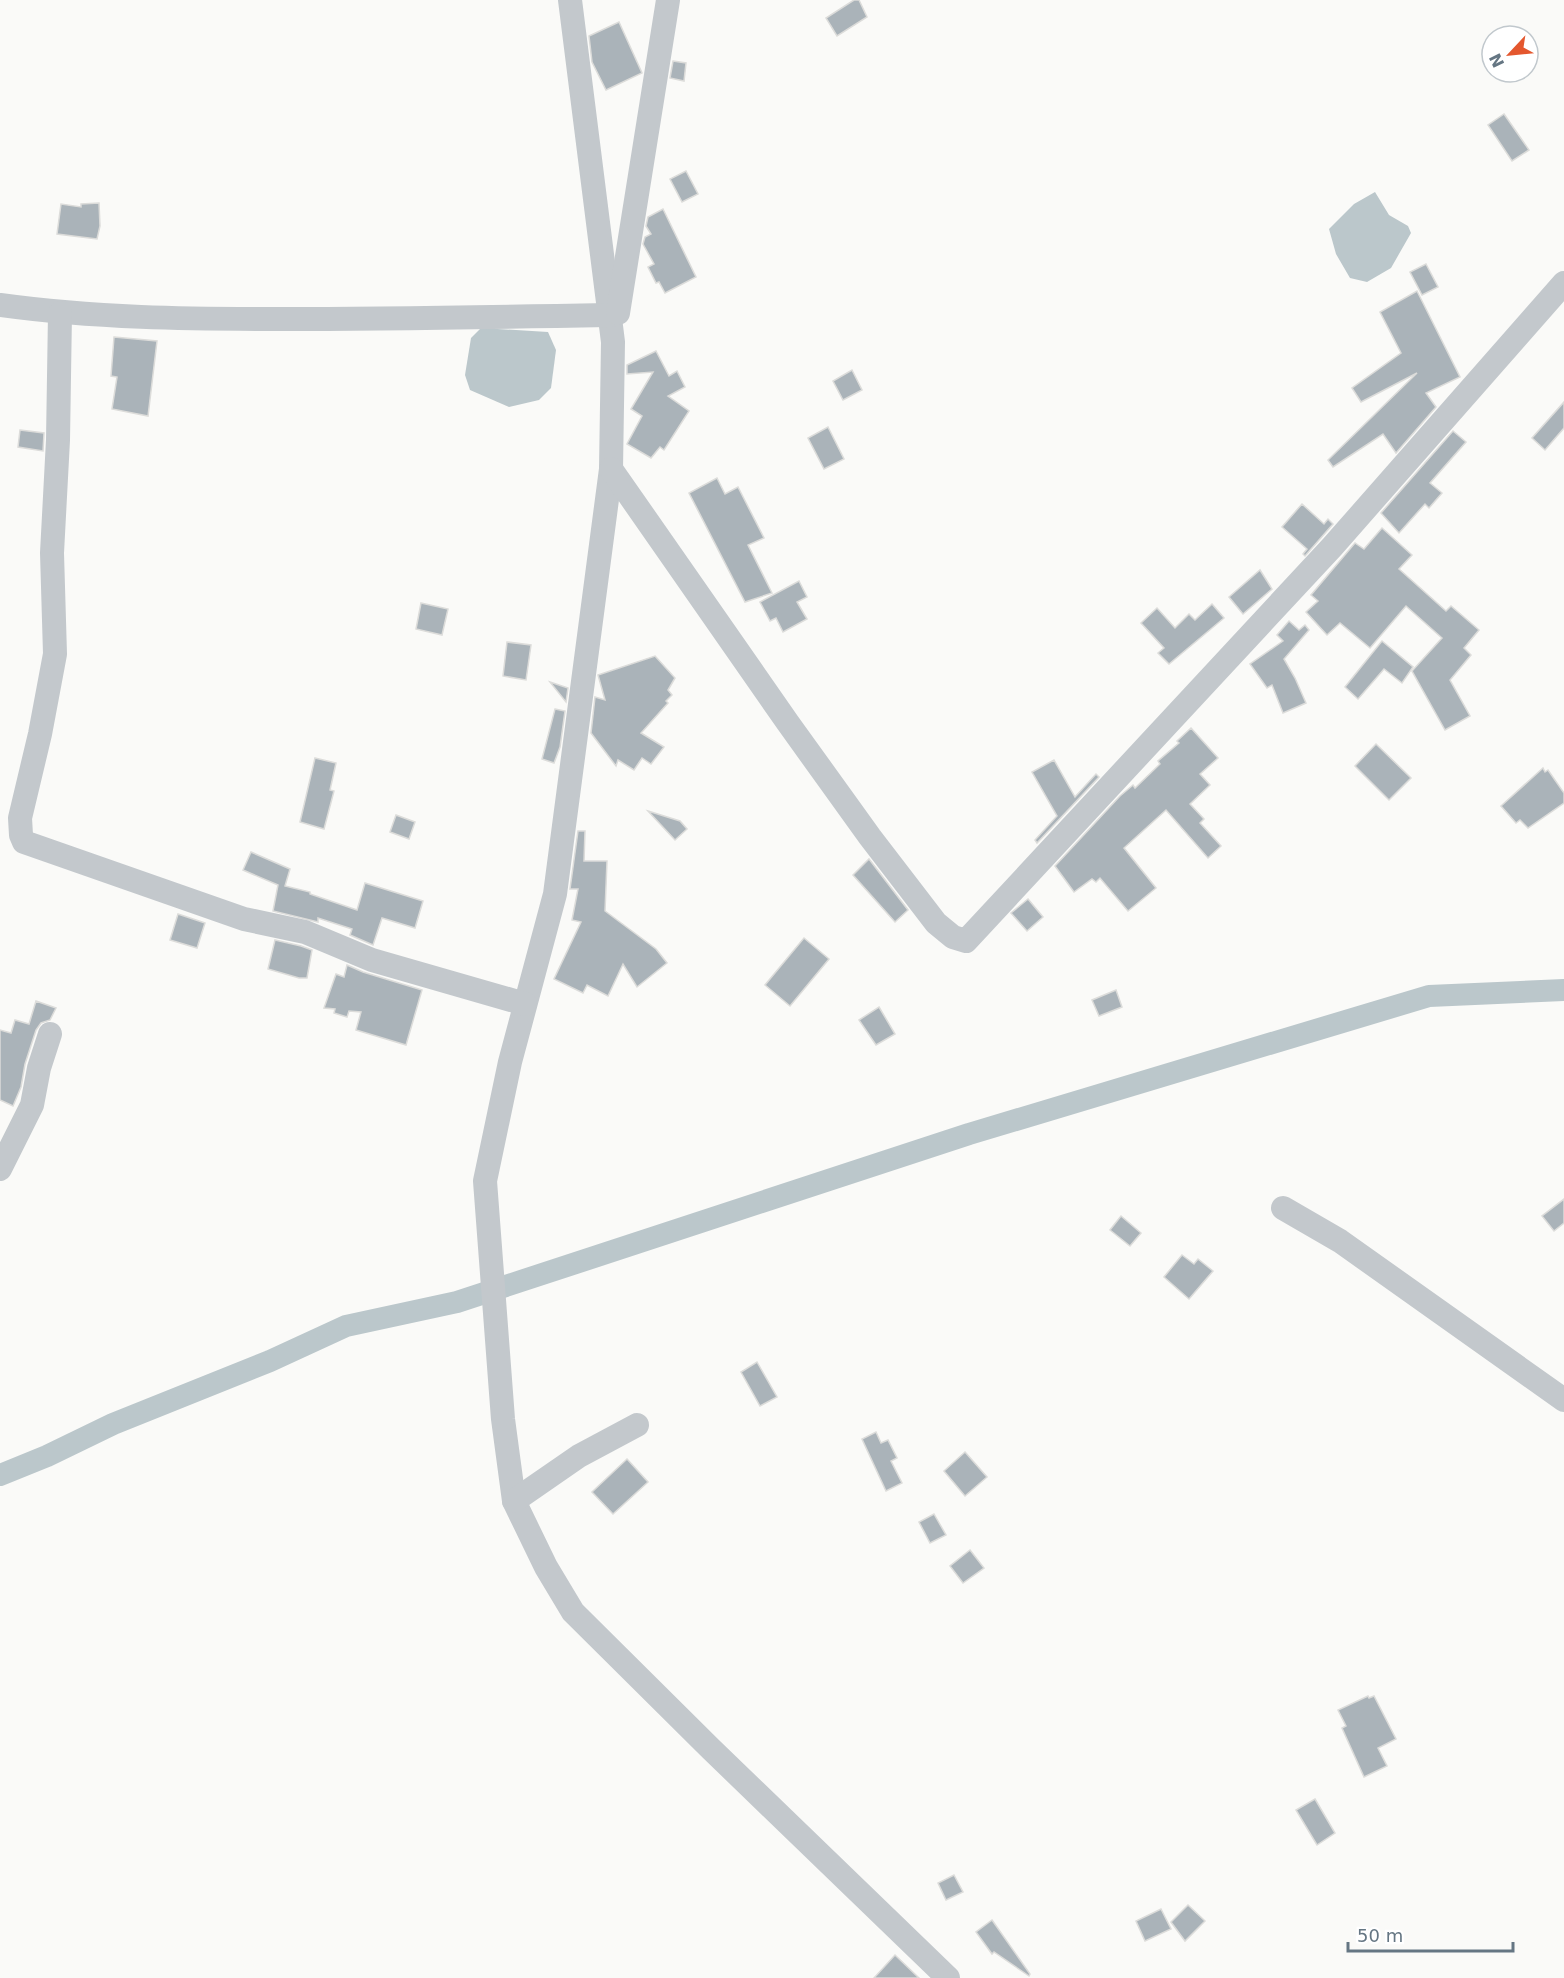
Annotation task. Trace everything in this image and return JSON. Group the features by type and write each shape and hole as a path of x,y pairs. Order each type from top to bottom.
{"street":[{"path":"570,0 611,315 613,342 611,469 555,894 510,1062 485,1181 503,1419 514,1501 546,1567 573,1612 948,1978"},
{"path":"613,342 668,0"},
{"path":"611,469 870,837 936,923 953,937 966,941 1332,548 1564,283"},
{"path":"0,305 60,313 170,318 401,320 611,315"},
{"path":"60,313 58,440 52,553 55,654 40,734 20,818 21,835 24,842 244,919 305,932 372,960 525,1004"},
{"path":"0,1169 32,1105 39,1068 50,1035"},
{"path":"1283,1208 1340,1241 1564,1400"},
{"path":"514,1501 579,1456 637,1425"}],"shaded area":[{"path":"1375,192 1389,215 1408,226 1411,233 1391,268 1367,282 1350,278 1336,254 1329,229 1354,204"},
{"path":"481,328 548,332 556,350 551,388 539,400 509,407 470,390 465,375 471,338"}],"building":[{"path":"854,0 859,0 867,17 837,36 826,18"},
{"path":"619,22 642,73 606,90 592,62 589,36"},
{"path":"673,61 686,63 684,81 670,78"},
{"path":"1504,114 1529,150 1512,161 1488,125"},
{"path":"686,171 698,194 682,202 670,179"},
{"path":"99,203 100,226 97,239 57,234 61,204 81,207 81,204"},
{"path":"663,209 696,277 665,293 659,282 656,283 648,267 654,264 643,244 645,237 651,234 646,226 648,217"},
{"path":"1426,264 1438,287 1422,295 1410,272"},
{"path":"1417,291 1460,377 1426,393 1436,407 1396,453 1383,434 1333,467 1328,460 1417,373 1361,402 1352,388 1401,353 1380,312"},
{"path":"114,337 157,341 148,416 112,409 117,377 111,376"},
{"path":"656,351 669,376 677,371 685,387 668,396 689,411 664,450 660,447 651,458 627,444 642,416 631,409 653,372 627,374 627,365"},
{"path":"852,370 862,390 843,400 833,381"},
{"path":"1564,402 1564,428 1545,450 1532,438"},
{"path":"828,427 844,459 824,469 808,438"},
{"path":"20,430 44,433 43,451 18,447"},
{"path":"1453,431 1466,442 1430,483 1442,493 1429,508 1425,504 1399,533 1381,513"},
{"path":"717,478 725,494 738,487 764,538 748,545 772,593 745,602 689,493"},
{"path":"1302,504 1324,524 1328,519 1333,524 1305,556 1303,554 1307,549 1282,527"},
{"path":"1382,528 1412,555 1399,569 1446,611 1451,606 1479,630 1464,648 1471,655 1450,680 1470,716 1445,730 1412,671 1442,638 1406,606 1370,648 1340,623 1327,635 1306,612 1318,601 1311,595 1355,543 1364,549"},
{"path":"1260,570 1272,589 1243,614 1229,597"},
{"path":"799,581 807,597 797,602 807,619 783,632 776,618 770,621 760,602"},
{"path":"421,603 448,609 442,635 416,629"},
{"path":"1212,604 1224,618 1169,664 1158,653 1164,648 1141,623 1157,608 1175,628 1189,614 1195,620"},
{"path":"1289,621 1299,630 1305,625 1309,630 1284,659 1306,703 1283,713 1272,685 1267,688 1250,664 1283,641 1277,635"},
{"path":"1382,641 1413,667 1402,683 1384,669 1358,699 1345,687"},
{"path":"507,642 531,645 526,680 503,676"},
{"path":"655,656 675,678 668,690 672,695 666,701 668,703 641,733 664,747 651,764 642,758 634,770 618,760 616,766 591,733 595,697 605,700 598,675"},
{"path":"550,682 568,688 566,702"},
{"path":"555,709 565,711 560,747 554,763 542,759"},
{"path":"1191,728 1218,758 1200,774 1210,785 1190,804 1204,819 1200,823 1221,846 1208,858 1166,810 1124,848 1156,888 1128,911 1100,878 1096,882 1092,879 1074,892 1055,866 1120,796 1133,785 1135,788 1160,764 1158,761 1179,743 1177,741"},
{"path":"1376,744 1411,778 1389,800 1355,766"},
{"path":"315,758 336,763 330,790 334,791 324,829 300,822"},
{"path":"1054,760 1075,797 1096,774 1099,777 1037,843 1035,840 1057,816 1032,772"},
{"path":"1543,768 1545,772 1548,770 1564,793 1564,803 1528,828 1520,820 1516,823 1501,806"},
{"path":"648,811 680,821 687,829 675,840"},
{"path":"396,815 415,822 409,839 390,832"},
{"path":"578,831 585,831 584,861 607,861 605,911 656,949 667,963 637,987 623,964 608,996 587,985 583,993 554,979 581,922 572,920 578,889 570,889"},
{"path":"251,852 290,869 285,886 310,892 310,894 357,910 365,883 423,901 415,928 382,918 373,945 350,935 352,929 318,918 318,922 273,911 278,885 243,870"},
{"path":"869,859 908,910 895,922 853,875"},
{"path":"1028,899 1043,917 1027,931 1011,913"},
{"path":"178,914 205,923 197,948 170,940"},
{"path":"804,938 829,959 790,1006 765,985"},
{"path":"275,940 312,950 307,978 268,969"},
{"path":"347,965 422,990 406,1045 356,1030 361,1012 349,1011 347,1017 334,1013 335,1009 324,1008 336,974 344,977"},
{"path":"1116,990 1122,1007 1099,1016 1092,1000"},
{"path":"36,1001 56,1008 50,1020 41,1023 36,1030 25,1064 21,1087 13,1106 0,1100 0,1030 11,1033 15,1020 29,1024"},
{"path":"879,1007 895,1034 876,1045 859,1020"},
{"path":"1564,1199 1564,1223 1554,1231 1542,1216"},
{"path":"1121,1216 1141,1233 1130,1246 1110,1230"},
{"path":"1182,1255 1194,1264 1198,1259 1213,1271 1189,1299 1164,1277"},
{"path":"757,1362 777,1397 760,1406 741,1372"},
{"path":"876,1432 881,1443 888,1440 897,1458 891,1461 902,1483 886,1491 862,1439"},
{"path":"965,1452 987,1477 965,1496 944,1471"},
{"path":"627,1459 648,1482 613,1514 592,1492"},
{"path":"934,1514 946,1535 930,1543 919,1522"},
{"path":"970,1550 984,1568 963,1583 950,1566"},
{"path":"1368,1696 1369,1698 1374,1696 1396,1739 1378,1748 1387,1766 1364,1777 1342,1728 1346,1726 1338,1710"},
{"path":"1315,1799 1335,1833 1317,1845 1296,1810"},
{"path":"954,1875 963,1892 946,1900 938,1883"},
{"path":"1188,1905 1205,1921 1185,1941 1171,1922"},
{"path":"1161,1909 1171,1929 1145,1941 1136,1921"},
{"path":"992,1920 1030,1974 1029,1976 994,1952 992,1954 976,1932"},
{"path":"895,1955 919,1978 874,1978"}],"waterway":[{"path":"0,1475 47,1456 113,1424 270,1361 346,1326 457,1302 969,1134 1429,996 1564,990"}]}
